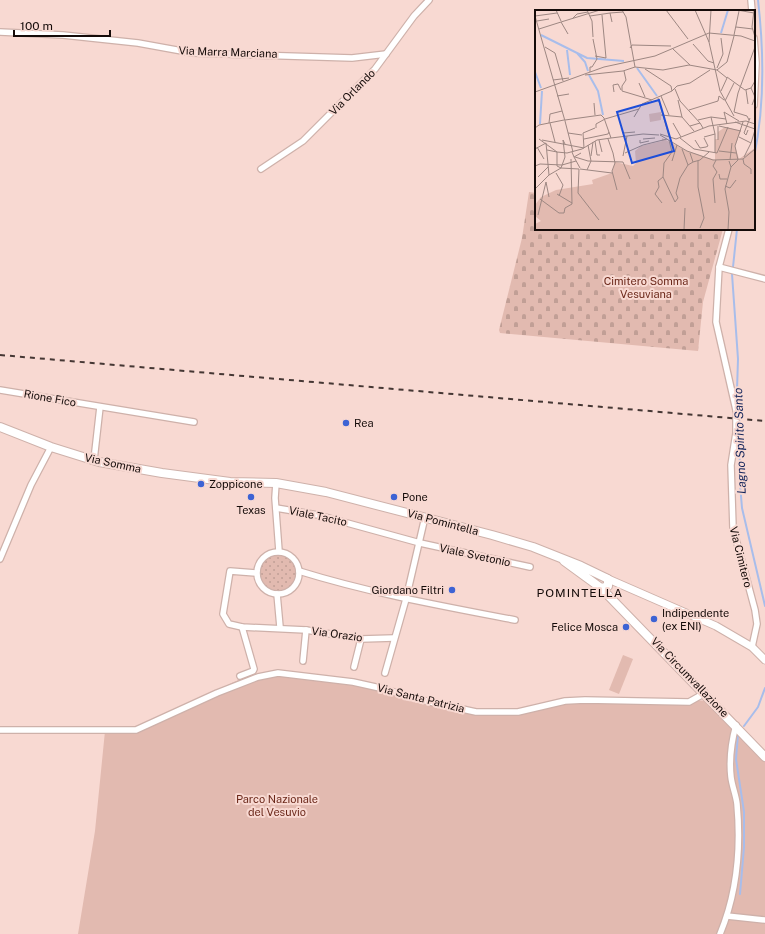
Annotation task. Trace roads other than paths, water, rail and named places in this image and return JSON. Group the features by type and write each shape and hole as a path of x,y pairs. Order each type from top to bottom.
{"main road":[{"name":"Via Somma","path":"0,427 51,447 94,460 162,473 230,482"},
{"name":"Via Pomintella","path":"230,482 276,484 326,492 425,517 526,545 564,561 581,566 604,583"},
{"name":"Via Circumvallazione","path":"604,583 613,599 736,725 765,757"}],"street":[{"name":"Via Orlando","path":"261,169 303,141 375,69 429,0"},
{"path":"751,0 752,10"},
{"name":"Via Marra Marciana","path":"0,32 62,35 138,43 193,52 352,58 386,54"},
{"path":"755,50 755,84"},
{"name":"Via Cimitero","path":"729,230 719,267 716,322 736,410 736,434 731,465 733,528 755,610 757,624 752,647"},
{"path":"719,267 765,279"},
{"name":"Rione Fico","path":"0,390 194,422"},
{"path":"94,460 100,407"},
{"path":"0,559 31,485 51,447"},
{"path":"276,484 276,508 280,551"},
{"name":"Viale Tacito","path":"276,508 318,515 359,525 420,543"},
{"path":"385,674 406,599 425,517"},
{"name":"Viale Svetonio","path":"420,543 530,567"},
{"path":"280,551 291,556 298,565 299,571 296,585 290,590 277,594 270,593 260,585 256,573 260,560 266,555 280,551"},
{"name":"Via Orazio","path":"256,573 230,571 223,614 228,624 242,627 280,627 361,639 394,638"},
{"path":"299,571 334,582 406,599 515,620"},
{"name":"Via Pomintella","path":"604,583 624,585 716,626 752,647 765,660"},
{"path":"277,594 280,627"},
{"path":"240,676 253,671 254,669 242,627"},
{"path":"303,661 306,630"},
{"path":"354,667 361,639"},
{"name":"Via Santa Patrizia","path":"0,730 136,730 187,706 258,677 278,673 353,682 476,712 518,712 572,701 689,702 705,694"},
{"path":"720,934 727,916 734,887 739,845 737,802 731,778 730,757 731,743 736,725"},
{"path":"727,916 765,920"}],"waterway":[{"name":"Lagno Spirito Santo","path":"755,152 762,98 762,59 758,0"},
{"name":"Lagno Spirito Santo","path":"733,267 737,230"},
{"name":"Lagno Spirito Santo","path":"732,274 738,359 737,390 741,440 739,472 742,508 765,606"},
{"path":"744,726 758,707 765,688"},
{"path":"738,734 736,759 744,812 744,847 740,894"}],"railway":[{"path":"0,355 765,421"}],"place":[{"name":"Rea","path":"346,423"},
{"name":"Zoppicone","path":"201,484"},
{"name":"Texas","path":"251,497"},
{"name":"Pone","path":"394,497"},
{"name":"Giordano Filtri","path":"452,590"},
{"name":"Indipendente (ex ENI)","path":"654,619"},
{"name":"Felice Mosca","path":"626,627"}],"district":[{"name":"POMINTELLA","path":"580,593"}],"park label":[{"name":"Cimitero Somma Vesuviana","path":"646,287"},
{"name":"Parco Nazionale del Vesuvio","path":"277,805"}]}
